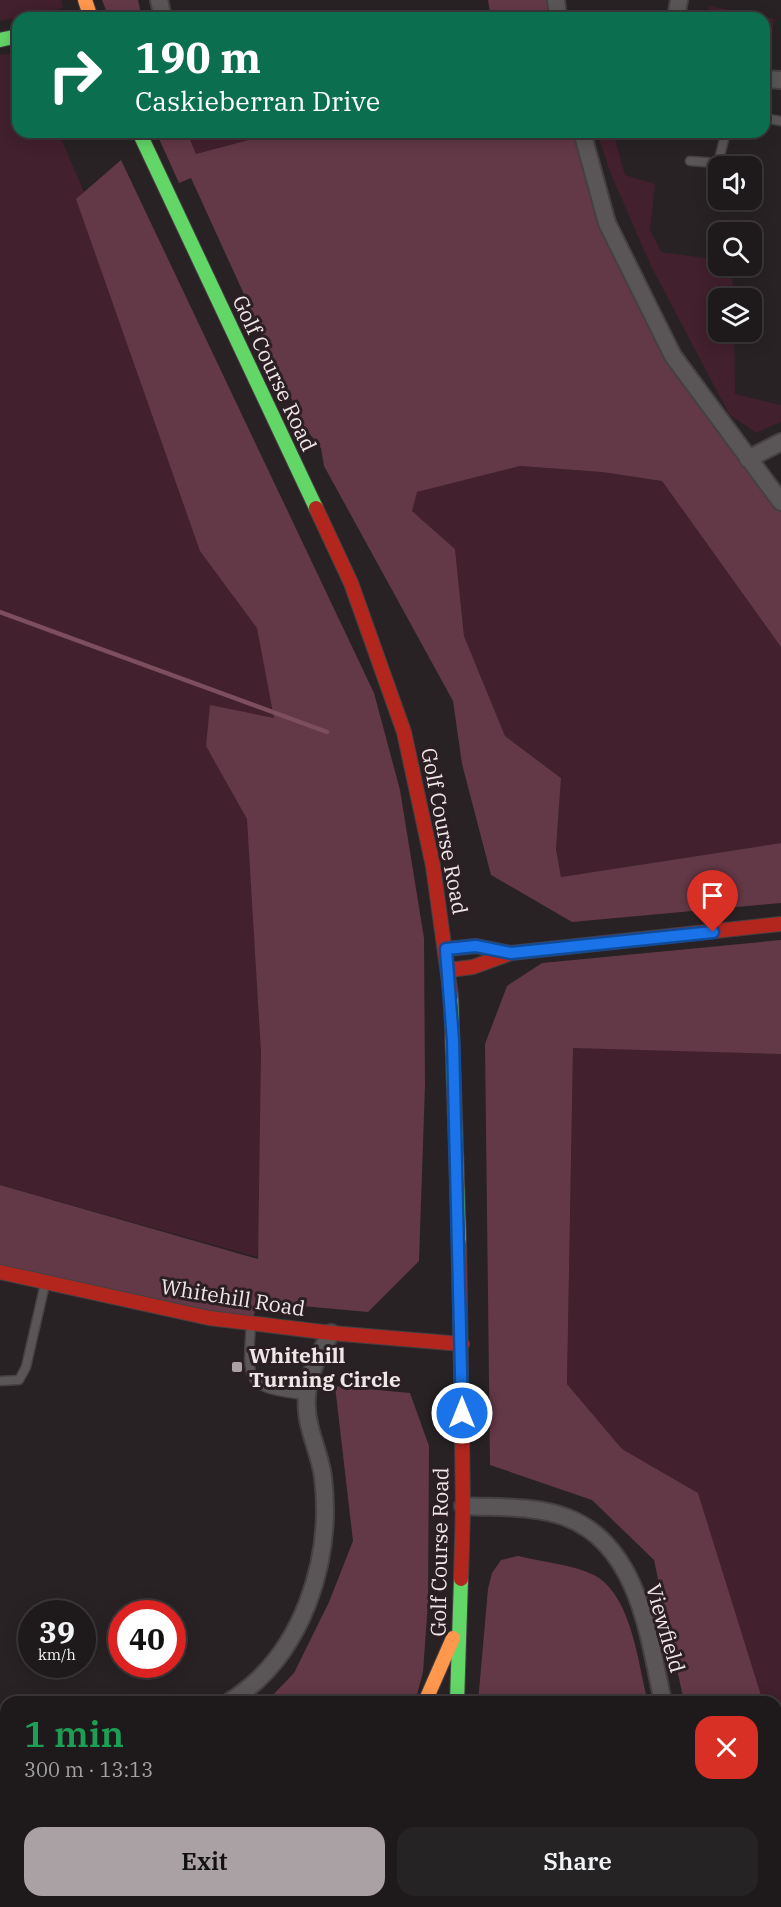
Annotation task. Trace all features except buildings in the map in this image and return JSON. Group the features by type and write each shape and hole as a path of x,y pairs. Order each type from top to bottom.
{"street":[{"name":"Golf Course Road","path":"142,138 351,583 404,732 433,866 449,970 454,1052 462,1344 463,1506 457,1696"},
{"path":"584,138 607,223 673,356 781,502"},
{"path":"748,459 781,442"},
{"path":"446,949 476,946 511,953 576,948 781,924"},
{"path":"449,970 473,968 511,953"},
{"name":"Whitehill Road","path":"0,1272 209,1318 331,1333 462,1344"},
{"path":"236,1696 260,1677 282,1650 300,1620 314,1589 322,1556 325,1515 322,1475 309,1425 305,1395 314,1363 331,1333"},
{"name":"Viewfield","path":"463,1506 549,1512 581,1524 606,1545 633,1586 661,1696"},
{"path":"428,1696 459,1625"}],"lane":[{"path":"690,161 718,163 724,138"},
{"path":"0,1381 19,1380 26,1367 45,1283"},
{"path":"252,1324 249,1361 254,1381 272,1391 305,1395"}],"shaded area":[{"path":"0,0 61,0 63,8 44,12 12,12 12,19 0,21"},
{"path":"102,0 138,0 141,12 107,12"},
{"path":"488,0 556,0 557,12 490,12"},
{"path":"709,6 739,12 708,12"},
{"path":"770,18 774,19 770,49"},
{"path":"12,54 12,138 61,138 275,630 282,1006 257,1257 0,1185 0,55"},
{"path":"159,138 189,138 196,154 256,138 584,138 607,223 673,356 781,502 781,647 662,481 602,472 520,466 417,492 412,511 455,549 464,636 505,736 561,778 556,849 561,877 781,843 781,903 572,922 491,875 462,764 453,701 324,466 321,448 305,428 191,178 179,183"},
{"path":"189,138 256,138 196,154"},
{"path":"599,138 615,138 625,175 655,184 650,230 661,252 708,259 708,276 732,276 733,288 708,288 708,342 734,342 735,394 781,405 781,422 756,433 729,414 651,266 610,172"},
{"path":"121,160 374,693 400,790 424,938 425,1085 419,1261 368,1312 258,1302 251,1324 0,1272 0,1185 258,1259 261,1052 247,819 206,746 210,705 274,718 257,628 200,551 76,199"},
{"path":"520,466 602,472 662,481 781,647 781,843 561,877 556,849 561,778 505,736 464,636 455,549 412,511 416,492"},
{"path":"781,940 781,1054 573,1048 567,1384 622,1449 698,1493 761,1696 683,1696 654,1560 592,1500 490,1465 485,1044 507,986 542,963"},
{"path":"573,1047 781,1054 781,1696 759,1696 698,1493 622,1449 567,1384"},
{"path":"335,1386 410,1393 429,1446 428,1602 423,1672 417,1696 272,1696 294,1673 329,1602 353,1541"},
{"path":"518,1556 576,1568 594,1575 607,1585 617,1598 632,1632 647,1696 479,1696 488,1589 492,1573 501,1560"}],"waterway":[{"path":"0,612 327,732"}],"traffic: fast":[{"path":"0,40 12,37"},
{"path":"142,138 316,508"},
{"path":"451,996 459,1243"},
{"path":"457,1696 461,1579"}],"traffic: slow":[{"path":"85,0 89,12"},
{"path":"428,1696 453,1638"}],"traffic: jam":[{"path":"316,508 351,583 404,732 433,866 451,996"},
{"path":"446,949 476,946 511,953 781,924"},
{"path":"449,970 473,967 511,953"},
{"path":"459,1243 463,1506 461,1579"},
{"path":"0,1272 209,1318 331,1333 462,1344"}],"place":[{"name":"Whitehill Turning Circle","path":"237,1367"}],"route":[{"path":"462,1413 453,1041 446,949 476,946 511,953 713,932"}]}
